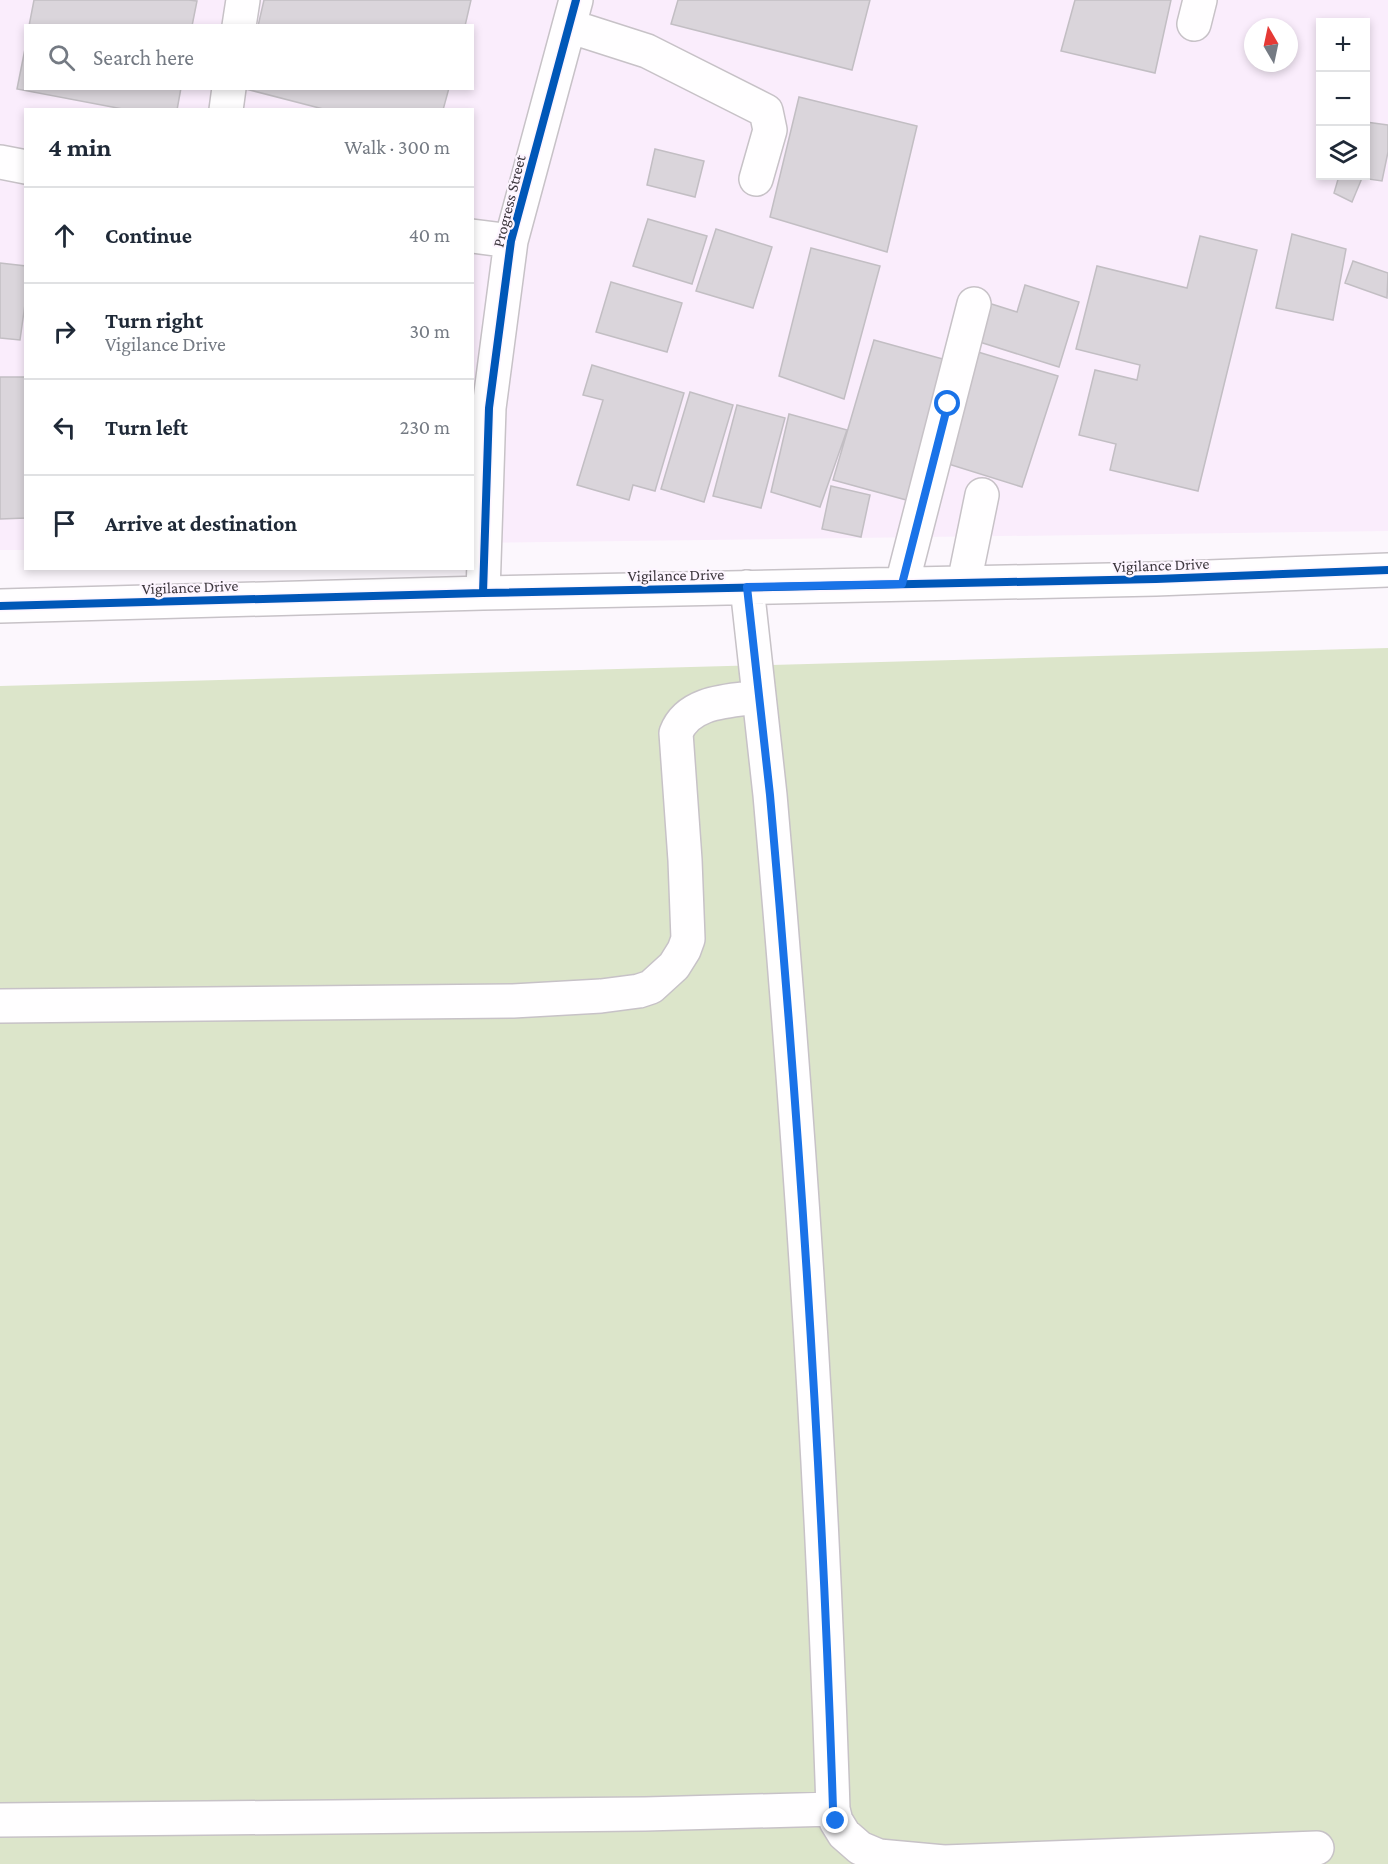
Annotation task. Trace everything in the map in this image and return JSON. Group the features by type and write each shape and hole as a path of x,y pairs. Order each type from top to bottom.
{"street":[{"path":"239,24 243,0"},
{"path":"572,13 766,111 770,130 756,179"},
{"name":"Progress Street","path":"483,593 489,408 511,241 572,13"},
{"path":"226,108 229,90"},
{"path":"0,162 24,166"},
{"path":"474,236 511,241"},
{"path":"902,584 974,304"},
{"path":"964,583 982,495"},
{"name":"Vigilance Drive","path":"0,606 1156,579 1388,570"},
{"path":"747,587 770,793 790,1053 816,1437 828,1656 833,1809 836,1821 844,1834 860,1848 879,1856 944,1862 1317,1848"},
{"path":"0,1006 513,1001 601,996 639,991 651,987 674,966 688,939 676,733 680,722 698,709 717,703 759,697"},
{"path":"0,1820 645,1814 833,1809"}],"shaded area":[{"path":"0,0 1388,0 1388,531 474,543 474,108 24,108 24,550 0,550"}],"green space":[{"path":"1388,648 1388,1864 0,1864 0,686"}],"building":[{"path":"34,0 197,1 192,24 29,24"},
{"path":"264,0 471,0 465,24 258,24"},
{"path":"678,0 870,0 852,70 671,24"},
{"path":"1075,0 1171,0 1155,73 1061,51"},
{"path":"24,54 24,90 181,90 177,108 117,108 17,89"},
{"path":"250,90 448,90 444,108 319,108"},
{"path":"799,97 917,126 887,252 770,217"},
{"path":"1370,123 1388,125 1388,152 1382,181 1370,179"},
{"path":"655,149 704,161 695,197 647,185"},
{"path":"1338,180 1361,180 1352,202 1334,193"},
{"path":"648,219 707,236 692,284 633,266"},
{"path":"716,229 772,247 753,308 696,291"},
{"path":"1292,234 1346,249 1333,320 1276,308"},
{"path":"1200,236 1257,250 1198,491 1110,470 1116,444 1079,435 1095,370 1137,380 1140,365 1076,349 1097,266 1187,288"},
{"path":"811,248 880,266 844,399 779,376"},
{"path":"1353,261 1388,273 1387,298 1345,283"},
{"path":"0,263 24,266 24,311 20,340 0,338"},
{"path":"611,282 682,303 667,352 596,332"},
{"path":"1025,285 1079,302 1059,367 970,339 982,301 1017,312"},
{"path":"874,340 950,361 910,501 833,480"},
{"path":"978,352 1058,376 1022,487 942,462"},
{"path":"592,365 684,393 655,491 633,485 629,500 577,485 603,400 583,395"},
{"path":"0,377 24,377 24,518 0,519"},
{"path":"690,392 733,405 704,502 661,489"},
{"path":"737,405 785,418 761,508 713,496"},
{"path":"789,414 847,430 820,507 771,492"},
{"path":"831,486 870,495 861,537 822,529"}],"cycle path":[{"path":"483,593 489,408 511,241 576,0"},
{"path":"0,606 1156,579 1388,570"}],"route":[{"path":"836,1821 833,1809 818,1460 792,1076 770,793 747,587 902,584 948,404"}]}
